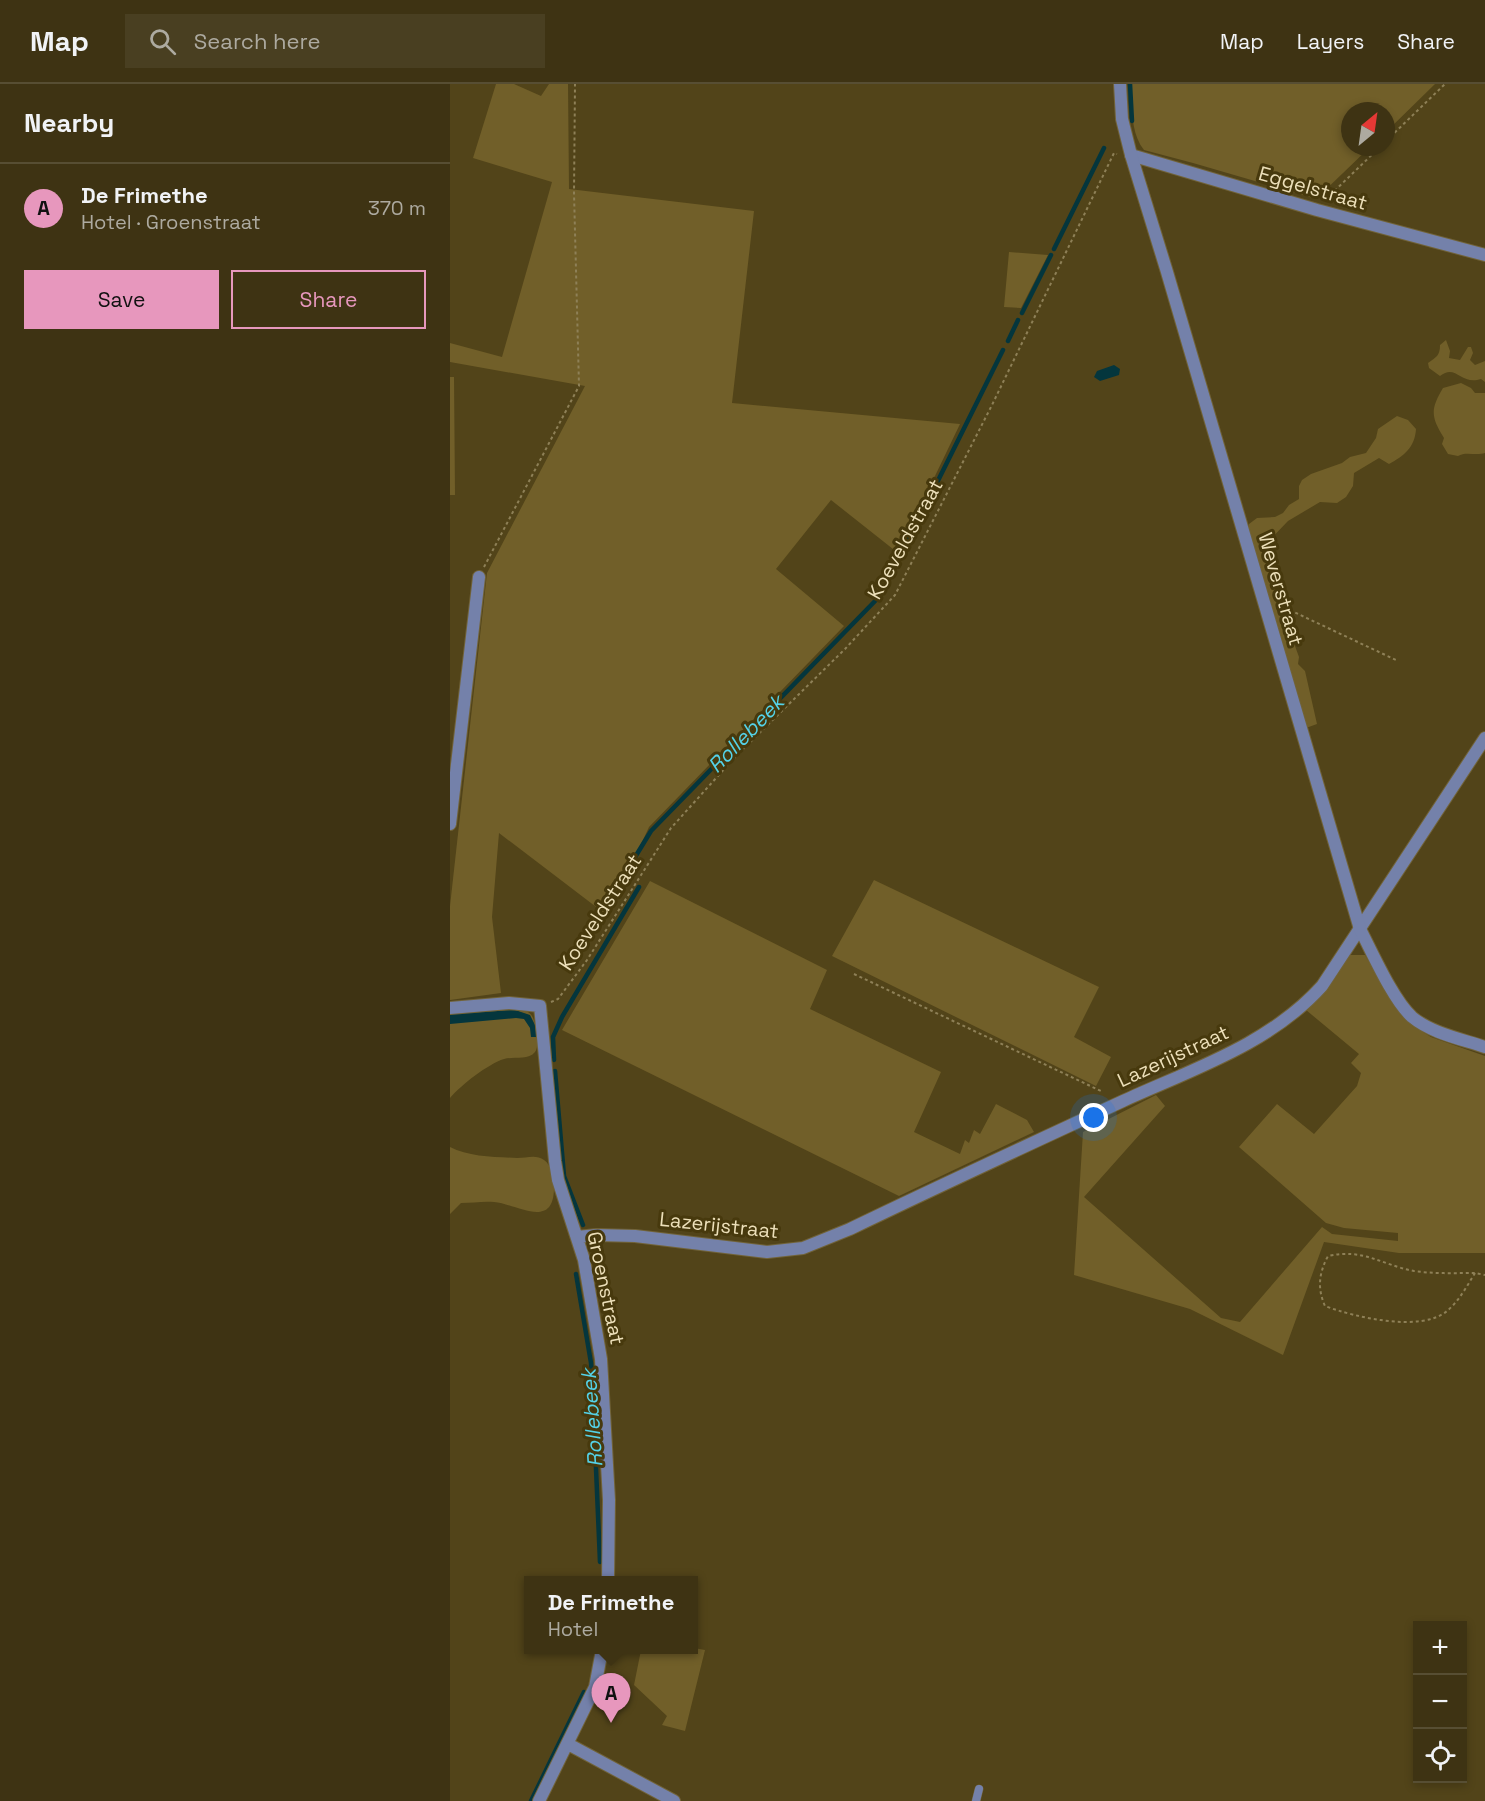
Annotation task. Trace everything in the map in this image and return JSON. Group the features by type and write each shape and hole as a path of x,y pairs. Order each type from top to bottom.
{"street":[{"name":"Weverstraat","path":"1120,84 1122,119 1131,155 1360,929 1390,987 1411,1016 1429,1027 1485,1047"},
{"name":"Eggelstraat","path":"1131,155 1317,210 1485,255"},
{"path":"450,824 479,577"},
{"name":"Lazerijstraat","path":"577,1237 597,1234 635,1236 767,1252 803,1248 1196,1069 1266,1034 1301,1007 1323,986 1485,738"},
{"path":"450,1008 509,1003 540,1006"},
{"name":"Groenstraat","path":"540,1006 558,1180 584,1260 601,1359 609,1500 608,1576"},
{"path":"539,1801 595,1687 601,1654"},
{"path":"568,1744 674,1801"}],"lane":[{"path":"976,1801 979,1789"}],"path":[{"path":"479,577 579,386 574,193 574,84"},
{"path":"1395,132 1445,84"},
{"name":"Koeveldstraat","path":"540,1006 558,999 587,960 671,828 736,756 845,649 895,595 992,405 1114,153 1131,155"},
{"path":"1317,210 1325,199 1370,156"},
{"path":"1263,598 1396,660"},
{"path":"854,974 1103,1092"},
{"path":"1475,1273 1461,1295 1446,1312 1419,1322 1389,1321 1346,1314 1325,1306 1320,1294 1320,1271 1328,1256 1345,1252 1371,1257 1413,1271 1475,1273 1485,1275"}],"shaded area":[{"path":"496,84 514,84 541,96 549,84 568,84 569,189 754,211 732,403 960,424 898,553 831,500 776,569 844,626 649,827 608,916 499,833 492,917 501,993 450,1000 450,906 487,573 585,386 450,362 450,343 502,357 552,182 473,158"},
{"path":"1132,84 1435,84 1395,123 1395,102 1341,102 1341,156 1361,156 1316,199 1144,150 1136,135 1132,110"},
{"path":"1009,252 1048,255 1021,308 1004,307"},
{"path":"1446,340 1450,351 1449,358 1460,360 1468,347 1471,347 1473,353 1470,360 1475,365 1485,361 1485,382 1481,379 1468,380 1450,372 1440,376 1429,368 1428,363 1437,356 1440,345"},
{"path":"450,377 454,377 455,495 450,495"},
{"path":"1461,383 1475,393 1485,393 1485,453 1458,456 1448,454 1442,444 1444,438 1435,419 1434,408 1443,388"},
{"path":"1397,416 1408,420 1416,429 1411,446 1404,454 1389,464 1379,458 1354,473 1353,486 1346,497 1337,503 1320,502 1288,521 1266,544 1264,552 1276,579 1278,593 1289,601 1289,607 1284,616 1299,657 1298,664 1305,671 1317,724 1306,728 1249,533 1249,524 1257,518 1275,517 1283,513 1289,505 1299,499 1299,486 1302,480 1311,474 1342,463 1350,457 1366,453 1376,438 1378,429"},
{"path":"874,880 1099,987 1074,1037 1111,1057 1096,1086 832,956"},
{"path":"650,881 827,970 810,1009 941,1072 914,1132 960,1154 965,1140 969,1143 974,1130 980,1134 996,1104 1027,1120 1034,1132 899,1196 562,1030"},
{"path":"1349,955 1365,955 1384,987 1412,1025 1431,1037 1485,1056 1485,1253 1399,1253 1324,1242 1283,1355 1190,1309 1074,1275 1083,1132 1156,1095 1165,1106 1084,1197 1221,1318 1240,1322 1322,1227 1332,1234 1398,1241 1398,1233 1344,1228 1326,1223 1239,1147 1277,1104 1314,1134 1357,1086 1361,1073 1351,1063 1359,1054 1306,1010 1326,991"},
{"path":"516,1006 532,1016 537,1040 535,1052 532,1055 508,1058 490,1065 450,1098 450,1011"},
{"path":"450,1147 483,1156 541,1158 547,1162 552,1173 554,1189 552,1201 547,1209 541,1212 532,1212 494,1202 461,1203 450,1214"},
{"path":"698,1649 705,1650 685,1731 662,1725 667,1716 634,1685 640,1654 698,1654"}],"water":[{"path":"1114,365 1120,369 1119,375 1100,381 1094,377 1097,371"},
{"path":"515,1010 530,1015 537,1037 531,1037 530,1028 524,1019 450,1024 450,1014"}],"waterway":[{"name":"Rollebeek","path":"1130,84 1132,121"},
{"name":"Rollebeek","path":"1054,249 1104,148"},
{"name":"Rollebeek","path":"1022,313 1051,255"},
{"name":"Rollebeek","path":"1008,341 1018,320"},
{"name":"Rollebeek","path":"899,559 1003,350"},
{"name":"Rollebeek","path":"627,877 629,867 651,831 877,599"},
{"name":"Rollebeek","path":"554,1060 553,1037 562,1017 639,887"},
{"name":"Rollebeek","path":"555,1071 564,1176 583,1225"},
{"name":"Rollebeek","path":"576,1274 591,1363 600,1562"},
{"name":"Rollebeek","path":"531,1801 584,1692"}],"place":[{"name":"De Frimethe","path":"611,1723"}]}
